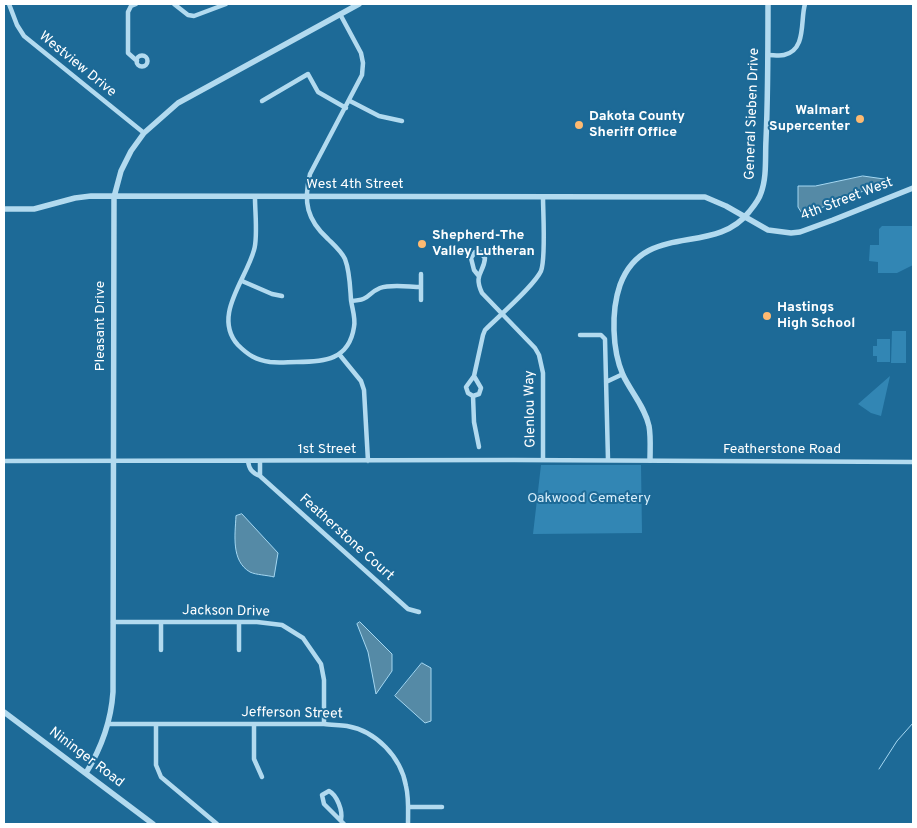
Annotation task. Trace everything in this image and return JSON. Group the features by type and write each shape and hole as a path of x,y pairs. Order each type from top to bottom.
{"street":[{"name":"Westview Drive","path":"9,4 17,26 24,36 144,133"},
{"path":"136,4 128,12 128,53 137,61"},
{"path":"174,4 188,15 194,16 226,4"},
{"name":"Pleasant Drive","path":"86,772 96,757 109,724 113,692 114,197 121,171 131,151 144,133 178,103 359,4"},
{"name":"General Sieben Drive","path":"650,460 648,425 641,406 623,374 617,354 616,306 620,286 627,272 652,249 666,243 717,235 731,228 745,218 761,194 764,180 768,4"},
{"path":"768,56 784,55 792,52 798,46 801,38 802,12 805,4"},
{"path":"255,198 255,249 229,306 228,322 234,340 246,354 259,360 320,362 330,359 339,354 350,340 355,325 344,258 312,221 307,197 310,174 362,75 363,62 361,53 340,14"},
{"path":"262,101 308,74 318,92 346,108"},
{"path":"350,101 379,116 402,121"},
{"name":"4th Street West","path":"707,198 726,206 768,230 780,233 800,232 913,188"},
{"name":"West 4th Street","path":"4,209 34,209 76,198 114,197 707,198"},
{"path":"473,396 466,390 474,376 483,334 535,280 542,268 543,197"},
{"name":"Glenlou Way","path":"478,275 474,270 471,258 475,252 480,252 484,255 485,261 478,275 482,293 535,348 539,355 542,364 543,460"},
{"path":"421,274 421,300"},
{"path":"242,281 272,294 282,296"},
{"path":"351,301 363,300 377,290 386,287 421,287"},
{"path":"580,335 604,337 608,460"},
{"path":"339,354 360,381 364,390 368,461"},
{"path":"606,382 623,374"},
{"path":"473,396 479,394 481,388 474,376"},
{"path":"473,396 474,422 479,447"},
{"name":"Featherstone Court","path":"248,460 250,469 408,609 419,612"},
{"name":"1st Street","path":"4,461 650,460"},
{"name":"Featherstone Road","path":"650,460 913,462"},
{"path":"260,461 260,476"},
{"name":"Jackson Drive","path":"113,622 239,622 282,625 304,638 321,664 324,680 324,724"},
{"path":"161,622 161,650"},
{"path":"239,622 239,650"},
{"name":"Nininger Road","path":"4,712 153,824"},
{"name":"Jefferson Street","path":"109,724 324,724 349,726 370,735 386,747 396,760 403,774 407,790 408,824"},
{"path":"254,724 254,759 262,777"},
{"path":"156,725 156,765 161,778 217,824"},
{"path":"329,791 336,797 342,822 324,804 322,795 325,792 329,791"},
{"path":"408,807 442,807"}],"green space":[{"path":"882,226 913,226 913,265 897,273 878,273 878,262 869,261 870,245 879,245 879,229"},
{"path":"892,331 906,331 906,363 891,363"},
{"path":"877,339 890,339 890,362 877,362 877,356 873,356 873,346 877,346"},
{"path":"890,376 881,416 871,413 858,404"},
{"name":"Oakwood Cemetery","path":"541,465 641,465 642,533 533,534"}],"shaded area":[{"path":"863,176 891,180 803,215 798,207 798,186 815,186"},
{"path":"242,514 278,553 274,577 250,572 240,561 237,554 235,531 236,516"},
{"path":"360,622 392,654 392,671 376,694 368,652 357,624"},
{"path":"422,663 431,668 431,721 425,723 395,696"}],"waterway":[{"path":"879,769 897,741 913,723"}],"place":[{"name":"Walmart Supercenter","path":"860,119"},
{"name":"Dakota County Sheriff Office","path":"579,125"},
{"name":"Shepherd-The Valley Lutheran","path":"422,244"},
{"name":"Hastings High School","path":"767,316"}]}
